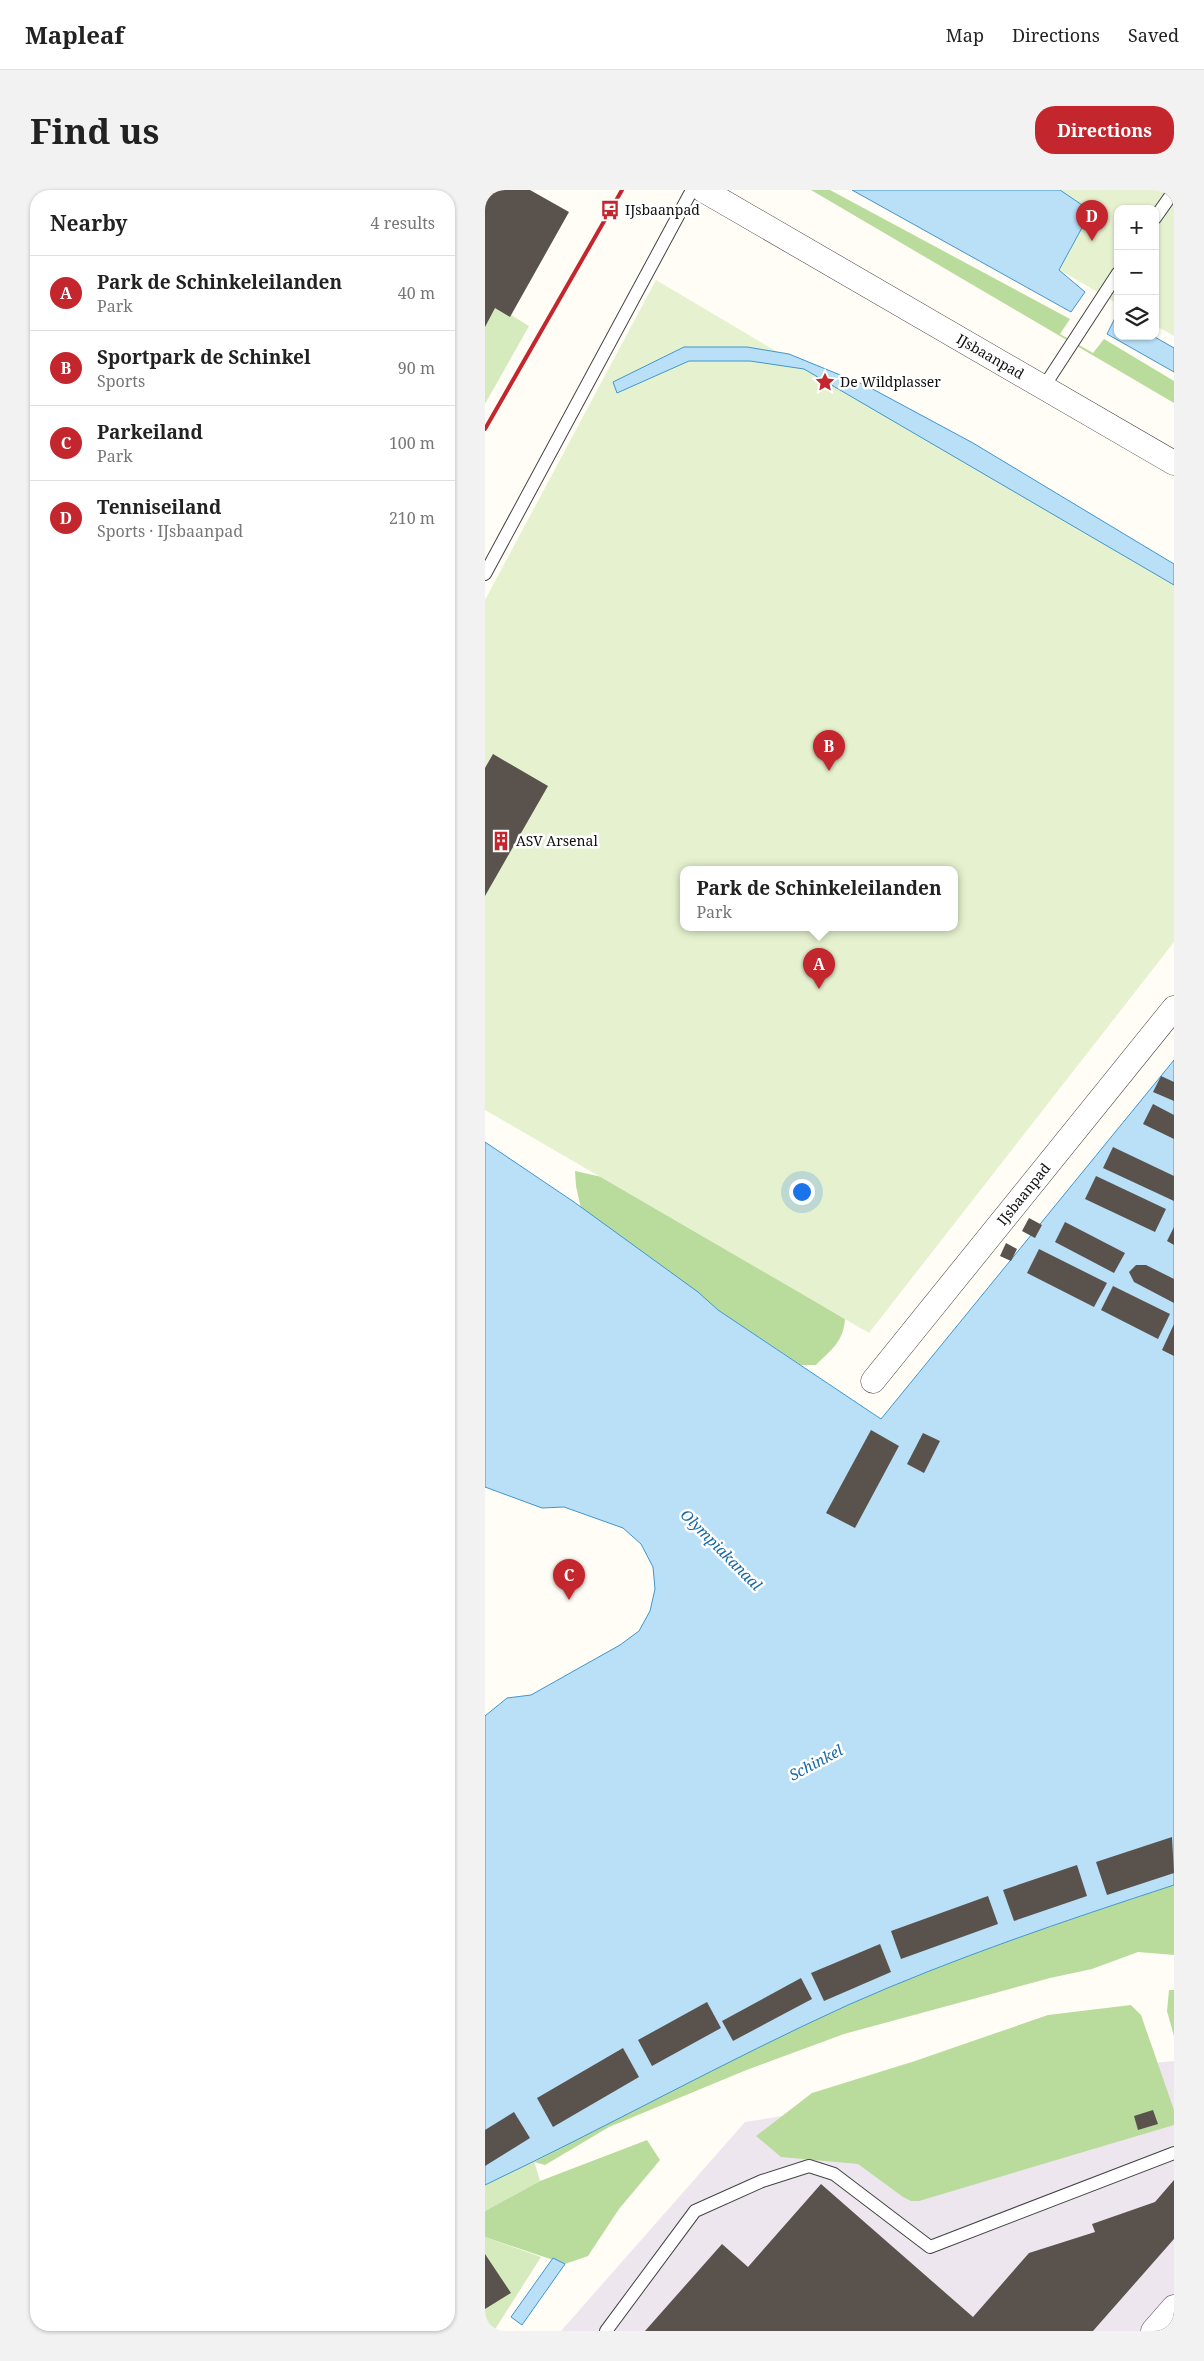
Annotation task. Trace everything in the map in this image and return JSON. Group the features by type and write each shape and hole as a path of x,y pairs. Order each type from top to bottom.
{"street":[{"name":"IJsbaanpad","path":"703,190 1174,463"},
{"name":"IJsbaanpad","path":"873,1381 1174,1008"},
{"path":"1153,2331 1174,2307"}],"lane":[{"path":"485,574 692,190"},
{"path":"1159,212 1174,191"},
{"path":"1043,388 1114,278"},
{"path":"606,2331 695,2211 762,2180 809,2166 834,2174 930,2247 1174,2154"}],"shaded area":[{"path":"1174,2061 1174,2331 561,2331 745,2122 1049,2073"}],"green space":[{"path":"811,190 830,190 1070,319 1060,334 1093,353 1104,339 1174,381 1174,403"},
{"path":"1041,190 1174,190 1174,336 1159,327 1159,205 1114,205 1114,302 1053,266"},
{"path":"656,280 860,401 1174,576 1174,942 869,1333 485,1110 485,600"},
{"path":"485,299 529,326 485,404"},
{"path":"575,1171 611,1179 845,1319 839,1339 816,1365 801,1365 584,1222 576,1186"},
{"path":"1174,1885 1174,1955 1138,1952 1092,1969 1050,1978 844,2034 744,2071 609,2127 545,2165 534,2162 729,2062 848,2005 928,1971 1050,1926"},
{"path":"1169,1990 1174,1990 1174,2036 1167,2011"},
{"path":"1131,2005 1141,2015 1174,2110 1174,2125 919,2201 911,2201 903,2197 858,2164 781,2157 756,2136 812,2093 915,2061 1048,2015"},
{"path":"647,2140 660,2160 619,2209 588,2256 565,2264 485,2237 485,2211 540,2181"},
{"path":"534,2161 540,2181 485,2211 485,2185"},
{"path":"485,2237 541,2257 494,2331 485,2331"}],"water":[{"path":"852,190 1060,190 1091,211 1059,270 1085,292 1071,312"},
{"path":"1114,320 1114,338 1107,334"},
{"path":"1159,339 1174,348 1174,372 1118,340"},
{"path":"684,347 747,347 789,354 867,386 973,443 1174,564 1174,585 804,369 750,361 689,361 617,393 613,382"},
{"path":"1174,1060 1174,1885 1050,1926 928,1971 848,2005 802,2026 485,2185 485,1716 507,1698 531,1695 620,1645 639,1631 650,1611 655,1589 653,1567 641,1544 623,1528 564,1507 542,1508 485,1487 485,1142 574,1202 698,1292 718,1310 881,1419"},
{"path":"553,2258 565,2264 522,2325 511,2317"}],"building":[{"path":"485,190 530,190 569,212 510,317 495,308 485,327"},
{"name":"ASV Arsenal","path":"493,754 548,786 485,896 485,768"},
{"path":"1161,1076 1174,1082 1174,1101 1153,1092"},
{"path":"1153,1104 1174,1115 1174,1139 1143,1124"},
{"path":"1113,1147 1174,1176 1174,1201 1103,1168"},
{"path":"1096,1176 1166,1209 1155,1232 1085,1199"},
{"path":"1029,1218 1042,1225 1035,1238 1022,1231"},
{"path":"1065,1222 1125,1253 1114,1273 1055,1242"},
{"path":"1174,1227 1174,1245 1167,1241"},
{"path":"1006,1243 1017,1249 1011,1261 1000,1256"},
{"path":"1039,1249 1107,1283 1094,1307 1027,1273"},
{"path":"1136,1265 1146,1265 1174,1279 1174,1303 1134,1282 1129,1272"},
{"path":"1113,1286 1170,1314 1158,1339 1101,1310"},
{"path":"1174,1324 1174,1356 1162,1350"},
{"path":"871,1430 899,1446 855,1528 826,1513"},
{"path":"923,1433 940,1441 924,1473 907,1464"},
{"path":"1172,1837 1174,1873 1107,1895 1096,1862"},
{"path":"1077,1865 1087,1896 1014,1921 1003,1890"},
{"path":"988,1896 998,1924 901,1959 891,1931"},
{"path":"880,1944 891,1972 824,2001 811,1973"},
{"path":"801,1978 812,1999 733,2041 722,2021"},
{"path":"707,2002 721,2028 652,2066 638,2040"},
{"path":"623,2048 639,2077 553,2127 537,2098"},
{"path":"1153,2110 1158,2124 1138,2130 1134,2116"},
{"path":"514,2112 530,2138 485,2166 485,2130"},
{"path":"1174,2180 1174,2239 1093,2331 645,2331 722,2244 748,2267 821,2184 973,2317 1029,2253 1095,2232 1092,2224 1155,2202"},
{"path":"485,2254 511,2293 485,2309"}],"railway":[{"path":"485,429 622,190"}],"place":[{"name":"IJsbaanpad","path":"610,210"},
{"name":"Tenniseiland","path":"1092,241"},
{"name":"De Wildplasser","path":"825,382"},
{"name":"Sportpark de Schinkel","path":"829,771"},
{"name":"ASV Arsenal","path":"501,841"},
{"name":"Park de Schinkeleilanden","path":"819,989"},
{"name":"Parkeiland","path":"569,1600"}],"water label":[{"name":"Olympiakanaal","path":"721,1550"},
{"name":"Schinkel","path":"816,1763"}]}
